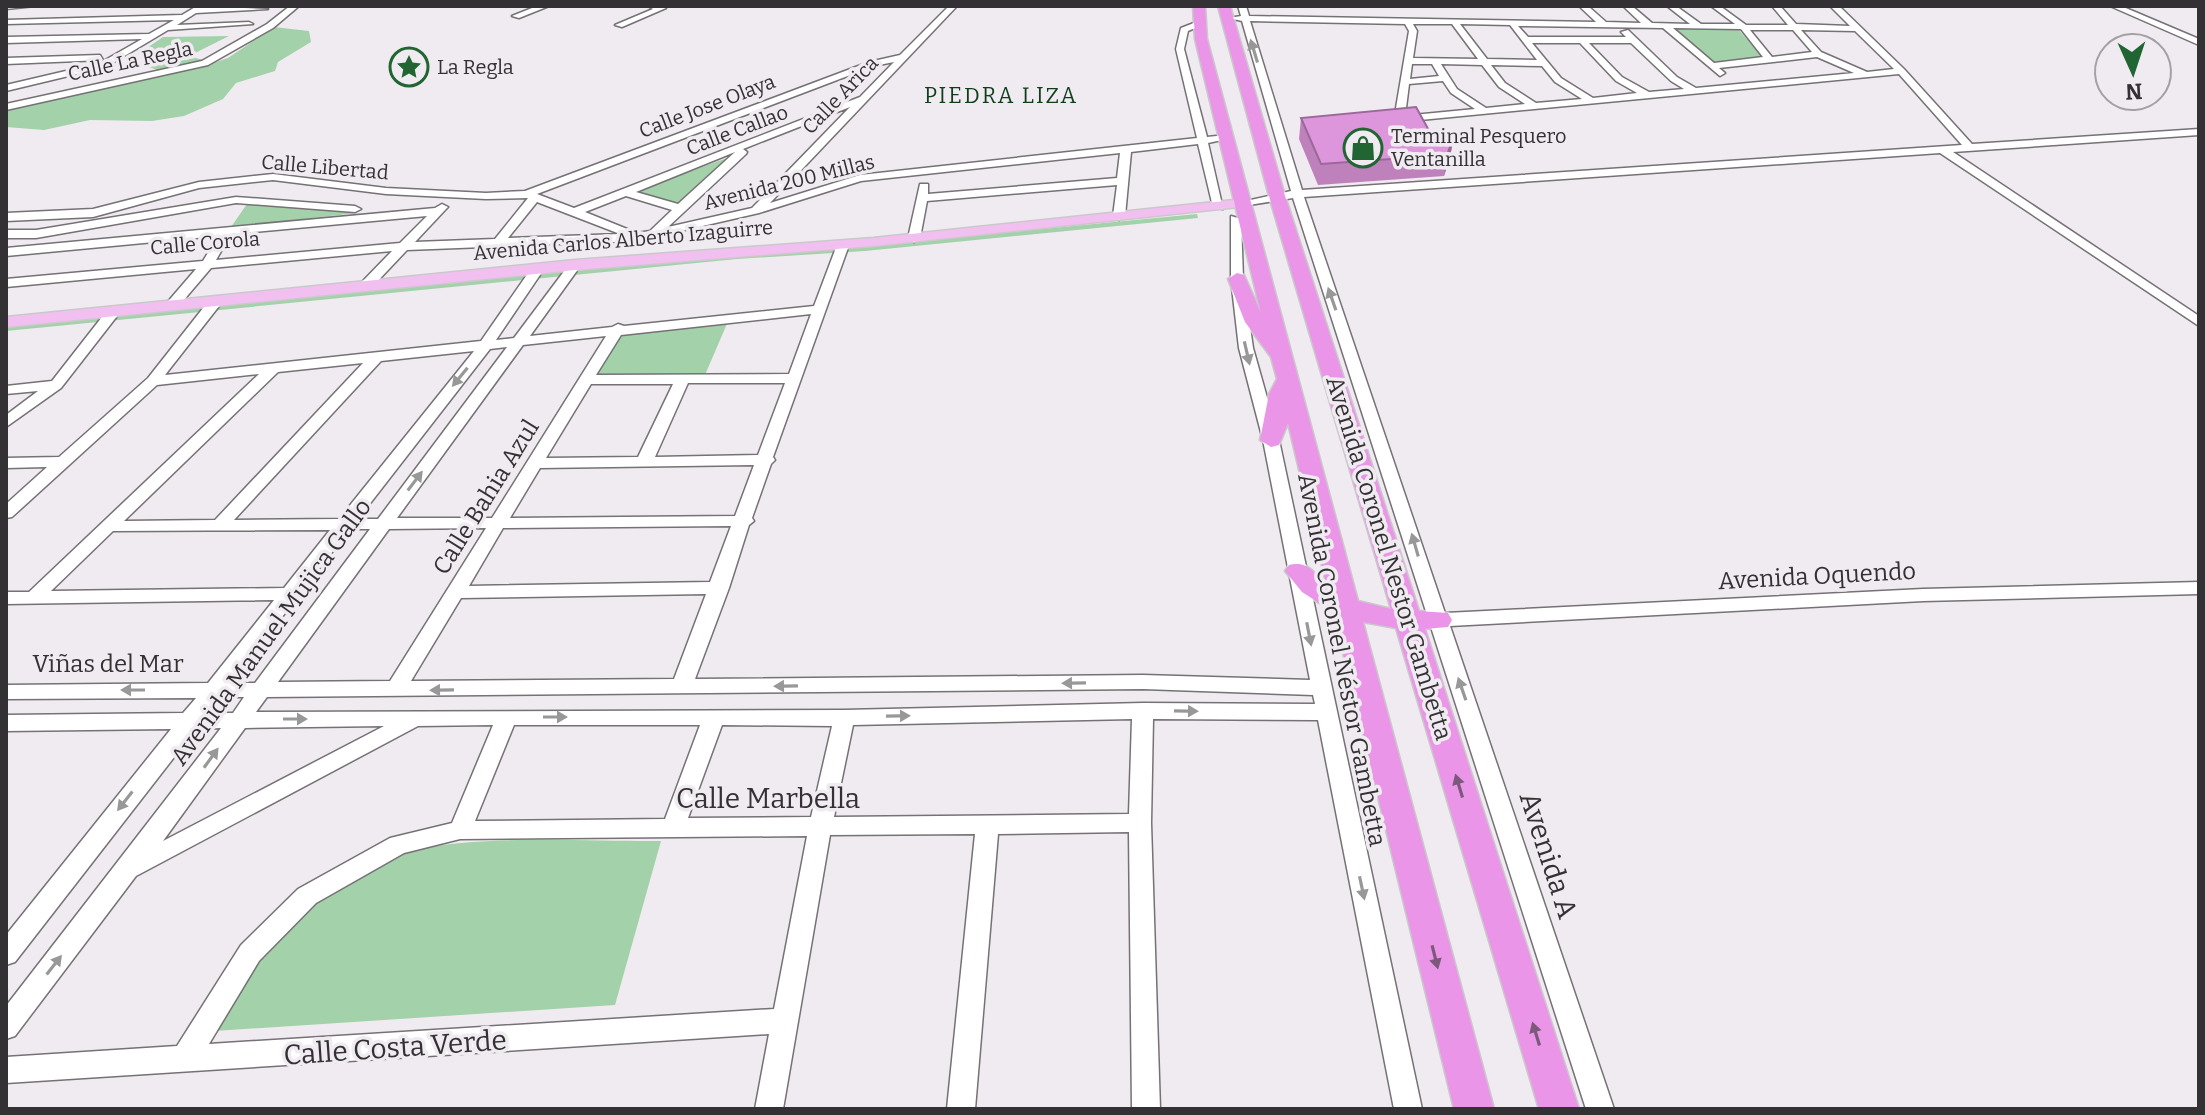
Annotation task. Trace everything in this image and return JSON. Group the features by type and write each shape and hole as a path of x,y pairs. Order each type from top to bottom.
{"highway":[{"name":"Avenida Coronel Nestor Gambetta","path":"1224,12 1288,199 1423,620 1559,1109"},
{"name":"Avenida Coronel Nestor Gambetta","path":"1194,13 1226,138 1232,210 1286,368 1474,1109"},
{"path":"1237,279 1255,322 1286,368 1276,396 1277,427 1271,440"},
{"path":"1298,571 1316,593 1346,610 1423,620"}],"main road":[{"name":"Avenida Carlos Alberto Izaguirre","path":"842,251 914,238 1119,216 1232,210"},
{"name":"Avenida Carlos Alberto Izaguirre","path":"6,322 110,318 570,272 1147,225 1232,210"},
{"name":"Avenida Carlos Alberto Izaguirre","path":"6,335 172,305 212,308 366,285 534,276"}],"street":[{"path":"6,7 31,6"},
{"path":"8,23 42,6"},
{"name":"Calle La Regla","path":"6,107 205,63 270,26 295,6"},
{"path":"516,16 545,6"},
{"path":"619,25 662,8 652,6"},
{"name":"Calle Arica","path":"755,211 953,6"},
{"path":"1583,6 1603,24"},
{"path":"1627,6 1649,25"},
{"path":"1671,6 1699,26"},
{"path":"1715,6 1743,26 1769,59"},
{"path":"1776,6 1818,54 1866,75"},
{"path":"1834,6 1901,71 1970,148"},
{"path":"2114,6 2199,42"},
{"path":"6,88 97,67 199,8 264,9"},
{"path":"1224,12 1408,21 1857,29"},
{"path":"1243,12 1288,199"},
{"name":"Avenida Coronel Néstor Gambetta","path":"1194,13 1184,30 1180,49 1202,141 1232,210 1246,348 1271,440 1319,688 1408,1109"},
{"path":"1490,14 1497,22"},
{"path":"1547,15 1555,24"},
{"path":"8,23 185,16"},
{"path":"1408,21 1413,31 1401,108 1406,117 1415,118 1901,71"},
{"path":"1454,22 1502,85 1536,107"},
{"path":"1512,23 1558,80 1592,101"},
{"path":"162,28 249,24"},
{"path":"1618,25 1674,79 1695,91"},
{"path":"1664,25 1711,66 1746,86"},
{"path":"6,42 148,37"},
{"path":"1525,40 1633,40"},
{"path":"1582,40 1619,79 1648,96"},
{"path":"1711,66 1818,54"},
{"path":"6,61 115,57"},
{"name":"Calle Jose Olaya","path":"531,195 872,64 901,58"},
{"path":"1407,61 1545,63"},
{"path":"1435,62 1454,91 1486,112"},
{"path":"872,64 892,68"},
{"path":"1404,82 1444,78"},
{"name":"Calle Callao","path":"577,211 747,147 859,100"},
{"path":"835,110 848,112"},
{"path":"1232,210 1288,199 1447,183 2199,132"},
{"name":"Avenida 200 Millas","path":"408,246 637,237 755,211 845,182 1226,138"},
{"path":"1288,199 1456,192 2199,141"},
{"path":"653,233 747,147"},
{"path":"1119,216 1126,150"},
{"path":"1943,150 2199,322"},
{"path":"914,238 923,198 925,171"},
{"name":"Calle Libertad","path":"6,217 93,213 199,185 263,178 386,191 531,195 637,237"},
{"path":"923,198 1121,181"},
{"path":"1447,183 1456,192"},
{"path":"626,192 681,209"},
{"path":"498,243 531,195"},
{"path":"366,285 408,246 450,199"},
{"path":"6,234 36,234 236,200 394,213"},
{"path":"6,252 438,211"},
{"path":"172,305 208,263 227,230"},
{"path":"6,266 36,234"},
{"name":"Calle Corola","path":"6,283 408,246"},
{"path":"681,688 842,251"},
{"name":"Avenida Manuel Mujica Gallo","path":"6,1027 127,870 570,272"},
{"name":"Avenida Manuel Mujica Gallo","path":"6,954 341,524 487,343 534,276"},
{"path":"6,513 153,381 212,308"},
{"path":"153,381 618,328 820,309"},
{"path":"6,422 56,385 110,318"},
{"name":"Calle Bahia Azul","path":"395,690 618,328"},
{"path":"220,525 378,355"},
{"path":"34,597 275,367"},
{"path":"588,380 796,378"},
{"path":"644,462 683,379"},
{"path":"6,390 56,385"},
{"path":"535,463 767,460"},
{"path":"6,463 65,462"},
{"path":"109,526 745,521"},
{"path":"456,592 720,588"},
{"name":"Avenida Oquendo","path":"1423,620 1505,619 1923,595 2199,588"},
{"path":"6,598 286,594"},
{"name":"Avenida A","path":"1423,620 1486,758 1600,1109"},
{"name":"Viñas del Mar","path":"6,692 1143,682 1319,688"},
{"path":"8,725 40,691"},
{"path":"1143,711 1140,823 1146,1109"},
{"path":"8,725 189,719 844,718 1143,711 1325,712"},
{"path":"460,830 507,717"},
{"path":"673,829 714,717"},
{"path":"769,1109 820,828 844,718"},
{"path":"127,870 413,720"},
{"name":"Calle Marbella","path":"184,1060 250,953 307,896 398,845 460,830 1140,823"},
{"path":"961,1109 987,825"},
{"name":"Calle Costa Verde","path":"6,1070 784,1021"}],"green space":[{"path":"274,27 309,31 311,42 278,62 275,71 236,83 223,99 184,116 152,121 90,120 44,130 6,127 6,109 207,65 228,58"},
{"path":"1670,28 1738,29 1764,59 1712,63"},
{"path":"229,36 189,56 203,60 160,71 149,67 181,58 138,54 163,37"},
{"path":"730,157 680,205 638,193 643,188"},
{"path":"247,204 353,212 357,213 231,227"},
{"path":"1197,214 1198,218 865,251 737,259 6,331 6,326 550,271 864,246"},
{"path":"729,319 705,375 594,376 622,331"},
{"path":"661,841 615,1005 214,1031 253,968 279,935 335,887 382,860 409,851 479,842"}],"building":[{"path":"1416,107 1432,136 1454,136 1447,155 1321,164 1301,118"}],"place":[{"name":"La Regla","path":"409,67"},
{"name":"Terminal Pesquero Ventanilla","path":"1363,148"}],"district":[{"name":"PIEDRA LIZA","path":"1001,95"}]}
